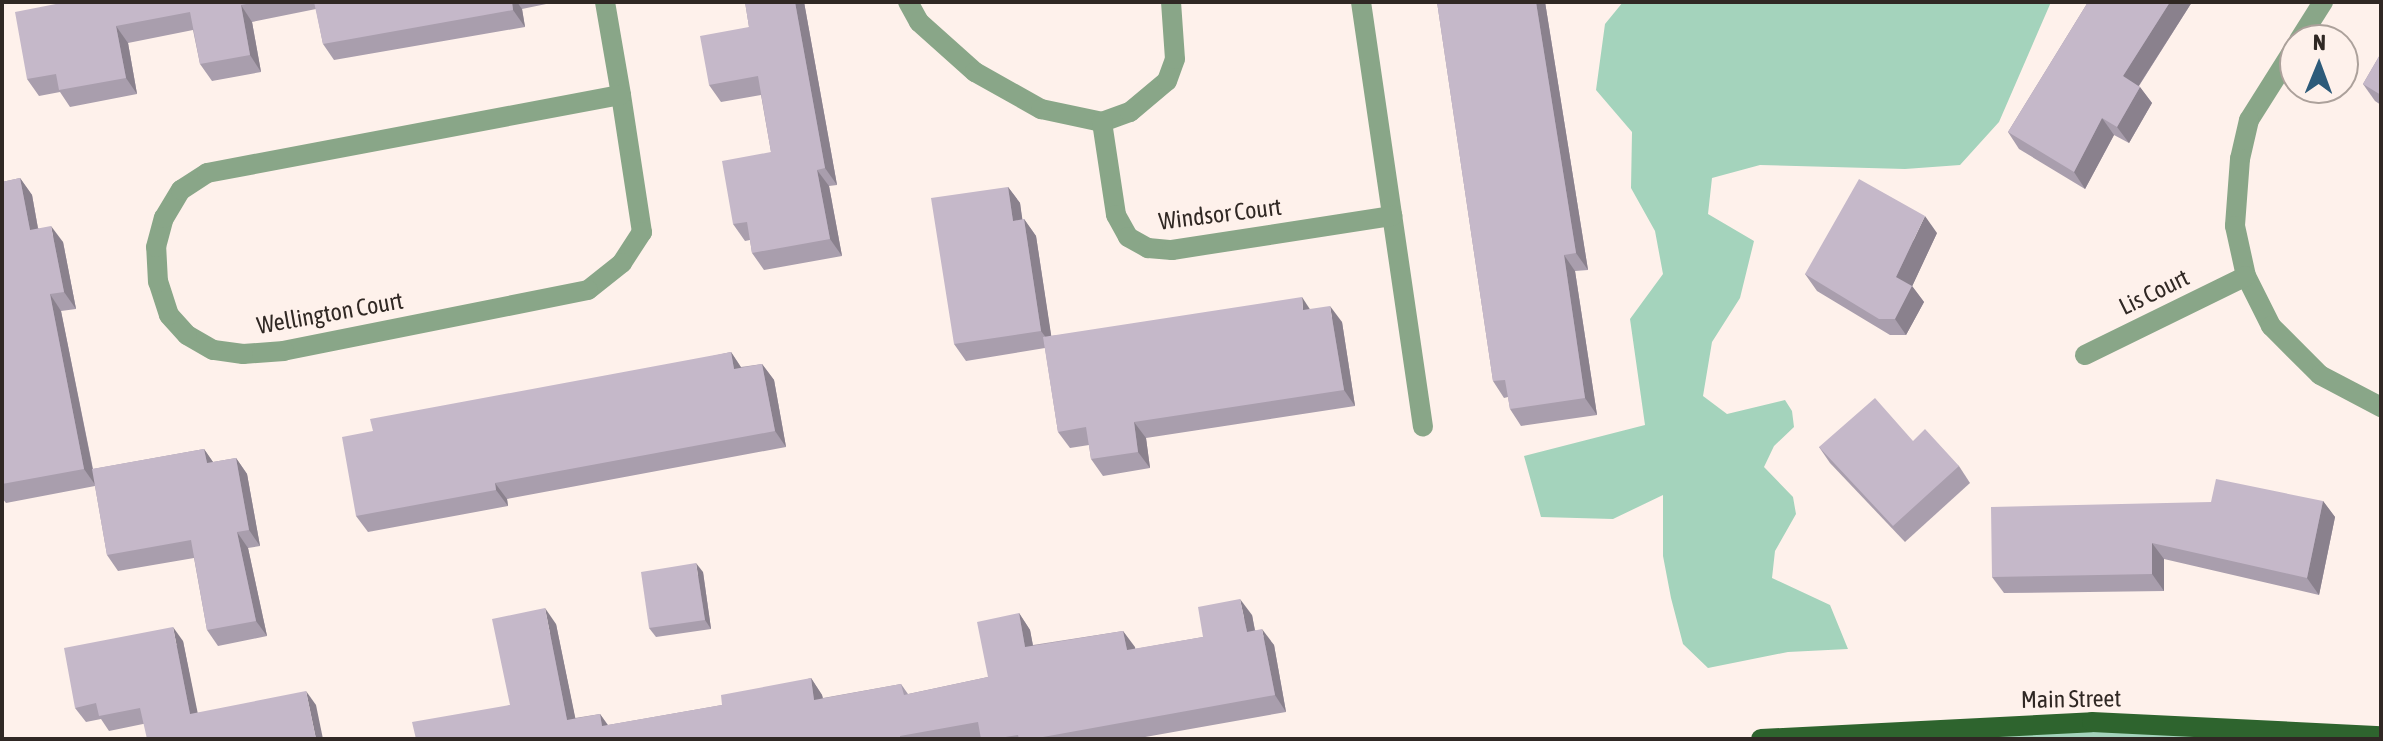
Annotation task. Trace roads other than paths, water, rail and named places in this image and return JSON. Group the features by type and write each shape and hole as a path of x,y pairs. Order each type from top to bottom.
{"main road":[{"name":"Main Street","path":"1761,739 2092,722 2381,736"}],"street":[{"name":"Wellington Court","path":"605,2 621,95 642,232 622,263 588,290 284,351 243,354 213,350 187,335 169,315 158,282 156,247 164,218 181,190 207,173 621,95"},
{"path":"908,2 919,22 975,72 1041,109 1102,122 1130,112 1167,81 1175,59 1171,2"},
{"path":"1361,2 1423,427"},
{"path":"2309,24 2323,2"},
{"path":"2279,72 2249,120 2240,159 2235,226 2246,276 2271,326 2320,375 2381,407"},
{"name":"Windsor Court","path":"1102,122 1116,215 1128,237 1148,248 1172,250 1392,216"},
{"name":"Lis Court","path":"2085,355 2246,276"}]}
